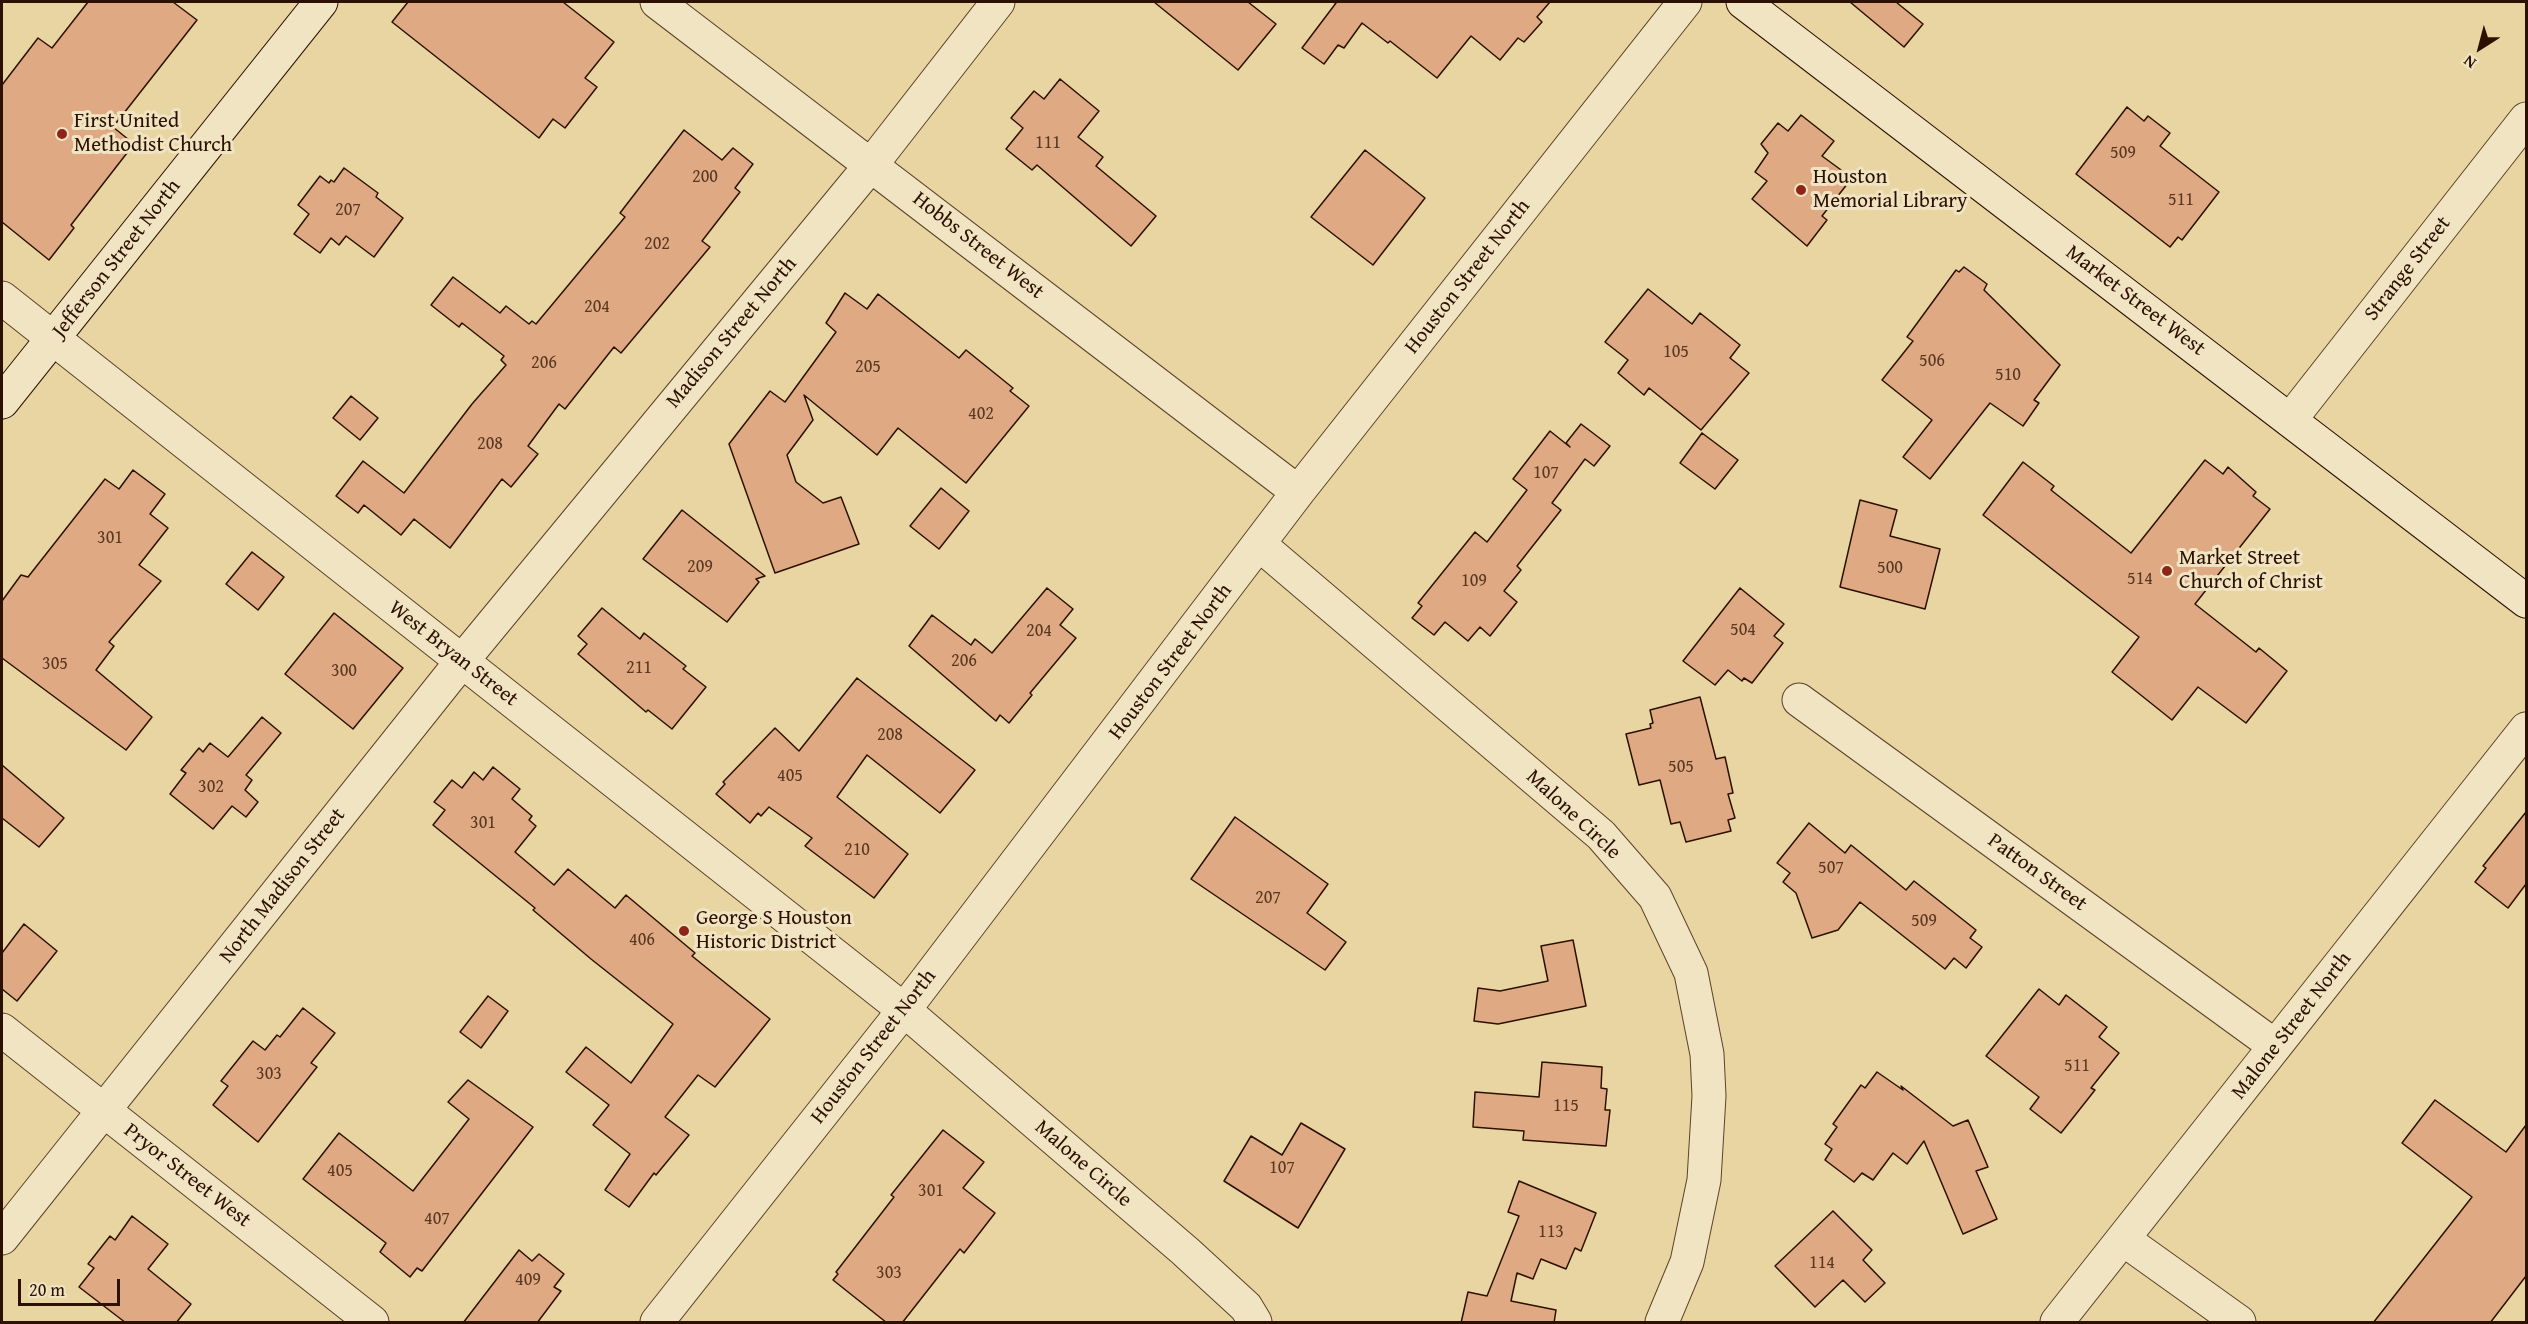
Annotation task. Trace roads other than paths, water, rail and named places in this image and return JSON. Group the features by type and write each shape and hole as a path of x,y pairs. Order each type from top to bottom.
{"street":[{"name":"Jefferson Street North","path":"2,402 321,2"},
{"name":"Hobbs Street West","path":"657,2 1298,492"},
{"name":"Madison Street North","path":"462,661 872,165 998,2"},
{"name":"Houston Street North","path":"657,1323 904,1010 1260,545 1298,492 1685,2"},
{"name":"Market Street West","path":"1743,2 2290,420 2525,596"},
{"name":"Strange Street","path":"2290,420 2526,119"},
{"name":"West Bryan Street","path":"2,298 904,1010"},
{"name":"Malone Circle","path":"1260,545 1601,835 1655,897 1691,973 1707,1054 1709,1096 1704,1180 1687,1262 1662,1323"},
{"name":"North Madison Street","path":"105,1112 462,661"},
{"name":"Patton Street","path":"1799,700 2275,1047"},
{"name":"Malone Street North","path":"2057,1323 2526,729"},
{"name":"Malone Circle","path":"904,1010 1185,1251 1246,1307 1255,1323"},
{"name":"Pryor Street West","path":"2,1030 372,1323"},
{"path":"2,1238 105,1112"},
{"path":"2123,1239 2239,1323"}],"place":[{"name":"First United Methodist Church","path":"62,134"},
{"name":"Houston Memorial Library","path":"1801,190"},
{"name":"Market Street Church of Christ","path":"2167,571"},
{"name":"George S Houston Historic District","path":"684,931"}]}
